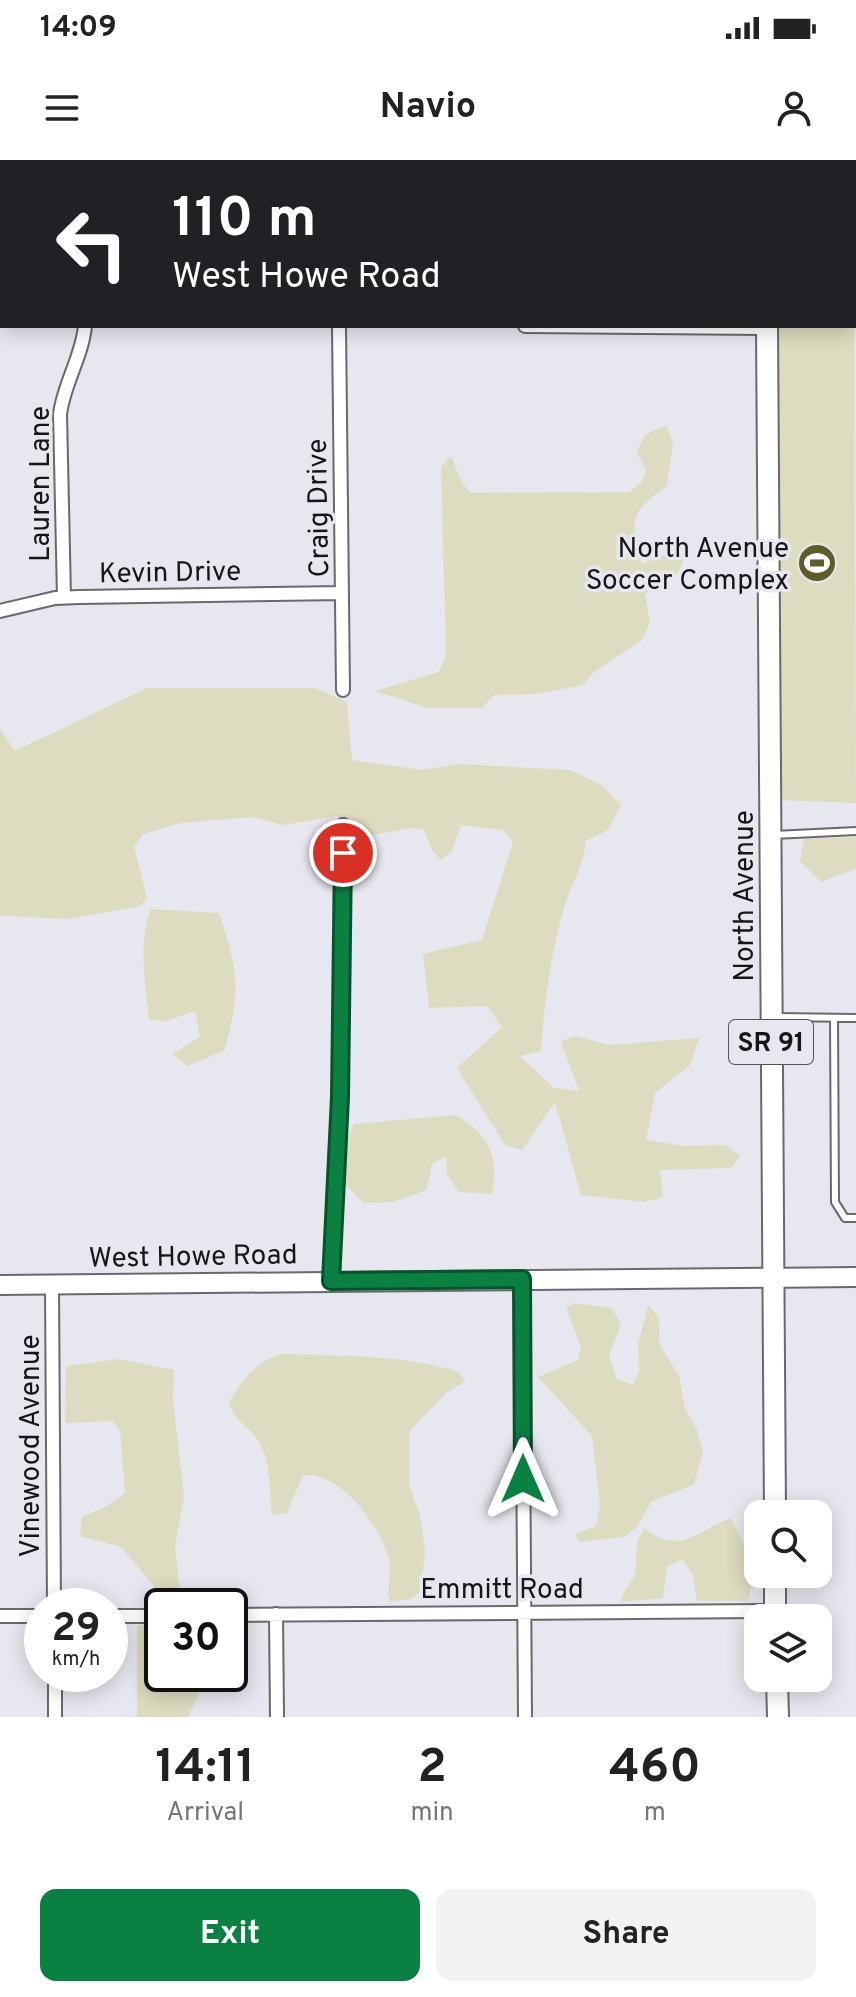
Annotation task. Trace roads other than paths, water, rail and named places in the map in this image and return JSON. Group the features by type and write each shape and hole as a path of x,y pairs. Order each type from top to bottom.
{"main road":[{"name":"North Avenue","path":"767,328 775,1500"},
{"name":"West Howe Road","path":"0,1285 856,1277"},
{"path":"777,1692 778,1717"}],"street":[{"name":"Lauren Lane","path":"64,597 60,414 63,391 84,341 85,328"},
{"name":"Craig Drive","path":"339,328 343,690"},
{"name":"Kevin Drive","path":"0,611 64,597 342,593"},
{"path":"331,1281 342,1055 343,825"},
{"path":"522,1279 525,1717"},
{"name":"Vinewood Avenue","path":"52,1285 54,1588"},
{"path":"276,1614 277,1717"},
{"name":"Emmitt Road","path":"248,1615 744,1614"},
{"path":"0,1616 24,1616"},
{"path":"55,1692 55,1717"}],"lane":[{"path":"770,835 856,831"},
{"path":"771,1017 856,1018"},
{"path":"834,1018 835,1202 845,1218 856,1218"}],"place":[{"name":"North Avenue Soccer Complex","path":"817,563"}]}
